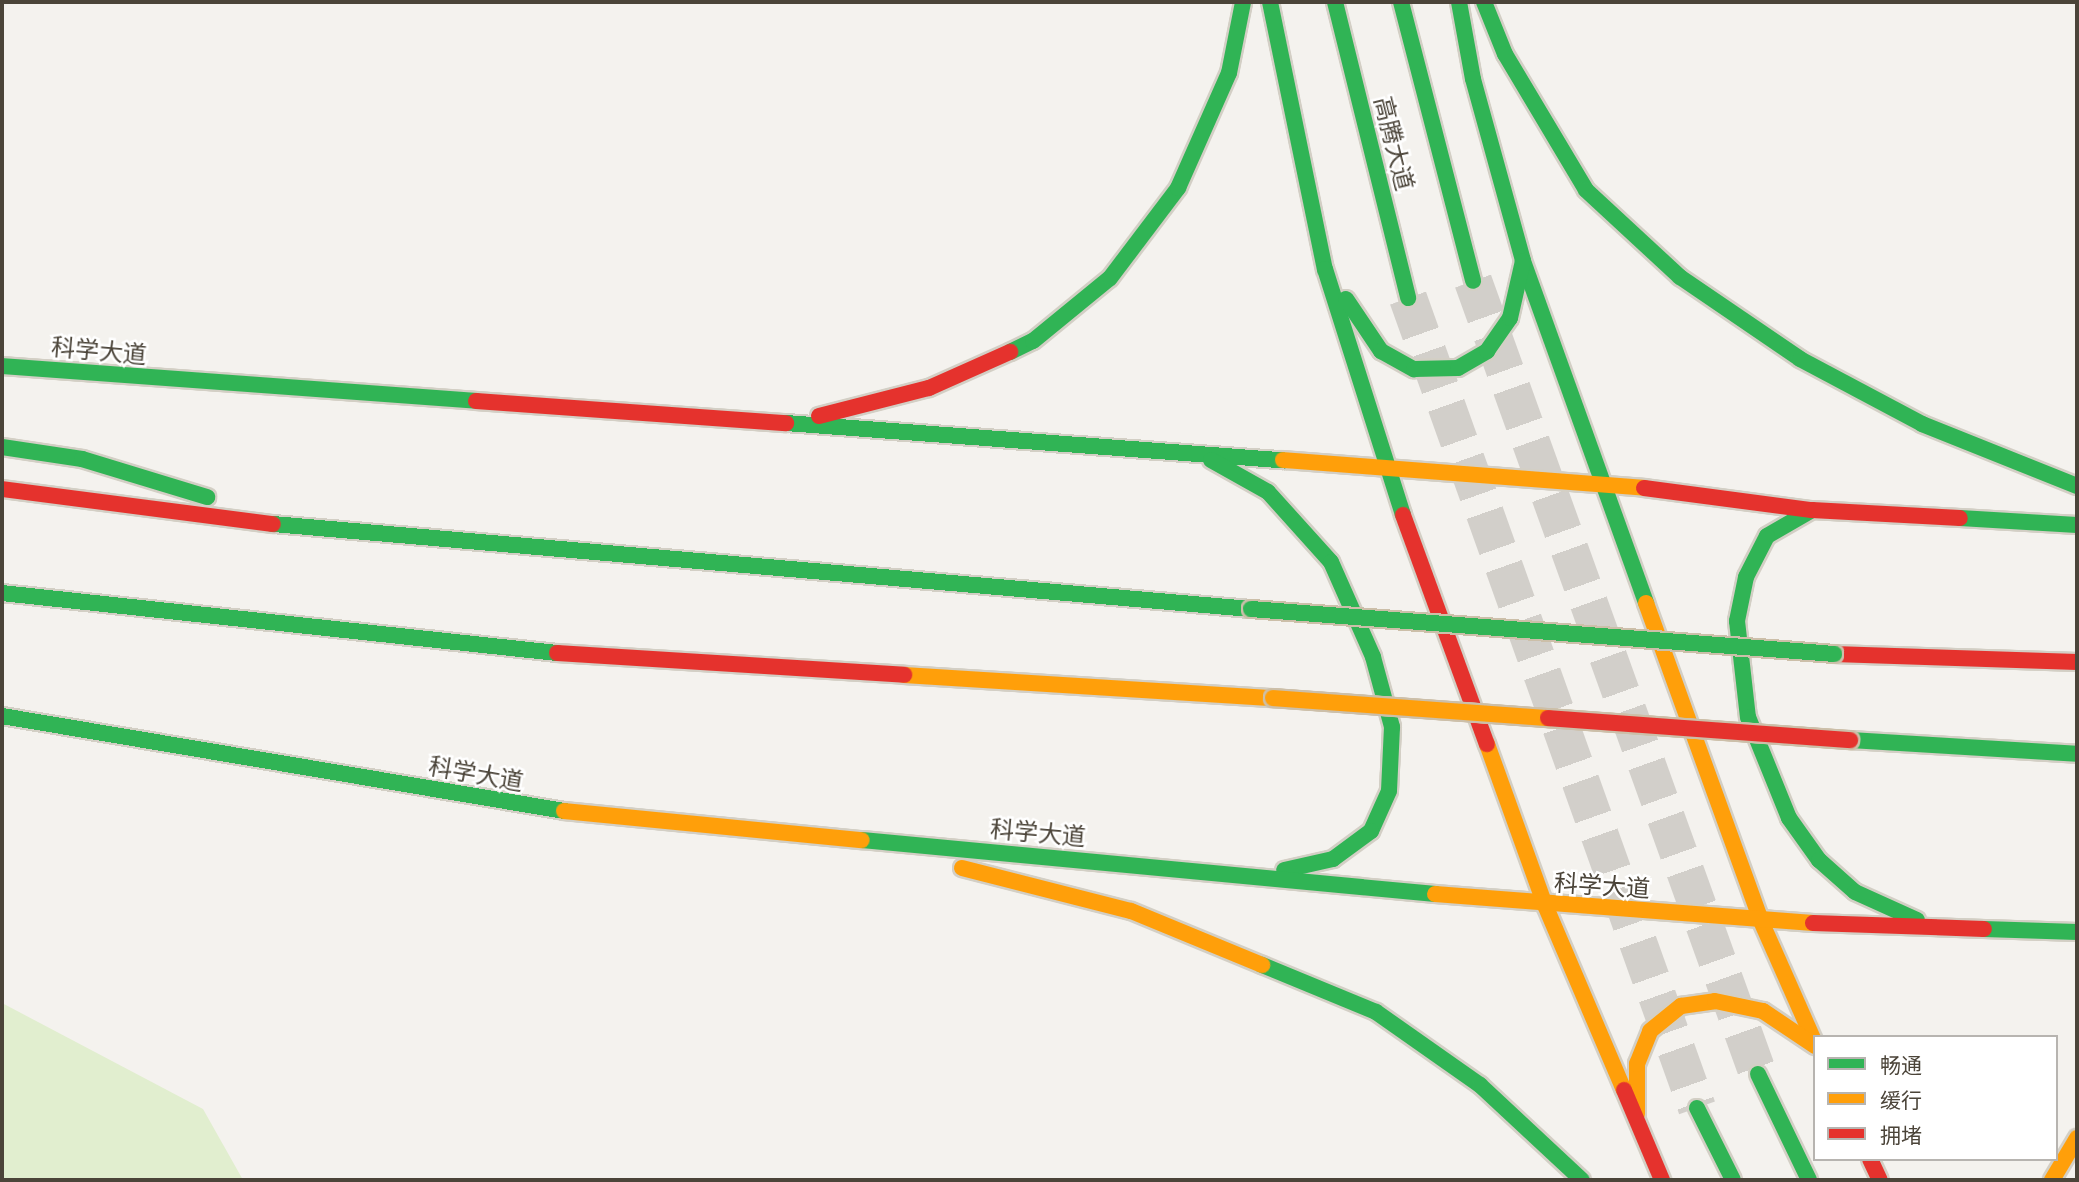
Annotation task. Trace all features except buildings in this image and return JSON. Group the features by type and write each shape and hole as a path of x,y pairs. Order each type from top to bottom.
{"main road":[{"path":"787,424 929,388 1033,341 1110,278 1178,188 1229,73 1243,2"},
{"path":"1270,2 1325,269 1386,468 1545,905 1637,1129 1662,1180"},
{"name":"高腾大道","path":"1335,2 1408,298"},
{"name":"高腾大道","path":"1401,2 1473,281"},
{"path":"1459,2 1473,79 1523,261 1761,921 1813,1039"},
{"path":"1484,2 1505,54 1586,190 1681,277 1800,359 1922,424 2077,486"},
{"path":"1325,269 1381,351 1414,369 1458,368 1487,351 1510,318 1523,261"},
{"name":"科学大道","path":"2,366 1605,484 1812,510 2077,525"},
{"path":"2,447 82,459 309,529"},
{"path":"1199,454 1268,492 1331,562 1373,657 1392,727 1389,792 1371,831 1334,859 1251,877"},
{"path":"2,489 309,529 1251,609 1834,654 2077,662"},
{"path":"1812,510 1767,536 1746,577 1737,621 1748,717 1789,818 1819,860 1855,892 1933,927"},
{"path":"2,593 532,651 1273,698 2077,754"},
{"path":"2,600 58,601"},
{"name":"科学大道","path":"2,716 533,808 1545,905 1761,921 2077,932"},
{"path":"841,838 1131,911 1376,1013 1480,1085 1582,1180"},
{"path":"1637,1129 1637,1065 1650,1031 1681,1006 1715,1002 1763,1011 1813,1043"},
{"path":"1758,1074 1809,1180"},
{"path":"1697,1108 1733,1180"},
{"path":"2052,1180 2077,1138"},
{"path":"1871,1161 1880,1180"}],"green space":[{"path":"2,1003 203,1109 243,1180 2,1180"}],"tunnel":[{"path":"1473,281 1758,1074"},
{"path":"1408,298 1697,1108"}],"traffic: fast":[{"path":"1010,352 1033,341 1110,278 1178,188 1229,73 1243,2"},
{"path":"1270,2 1325,269 1403,515"},
{"path":"1335,2 1408,298"},
{"path":"1401,2 1473,281"},
{"path":"1459,2 1473,79 1523,261 1646,603"},
{"path":"1484,2 1505,54 1586,190 1680,277 1800,359 1922,424 2077,486"},
{"path":"1346,299 1381,351 1414,369 1458,368 1487,351 1510,318 1523,261"},
{"path":"2,366 476,401"},
{"path":"786,423 1283,460"},
{"path":"2,447 82,459 207,497"},
{"path":"1211,460 1268,492 1331,562 1373,657 1392,727 1389,791 1371,831 1333,859 1284,870"},
{"path":"1812,510 1767,536 1746,577 1737,621 1748,717 1789,818 1819,860 1855,892 1917,920"},
{"path":"1960,518 2077,525"},
{"path":"273,524 1251,609"},
{"path":"2,593 557,653"},
{"path":"1251,609 1834,654"},
{"path":"2,716 564,811"},
{"path":"1850,740 2077,754"},
{"path":"862,840 1435,894"},
{"path":"1984,929 2077,932"},
{"path":"1262,965 1376,1012 1480,1085 1582,1180"},
{"path":"1758,1074 1809,1180"},
{"path":"1697,1108 1733,1180"}],"traffic: slow":[{"path":"1283,460 1644,488"},
{"path":"1646,603 1761,921 1813,1038"},
{"path":"904,675 1273,698"},
{"path":"1273,698 1548,718"},
{"path":"1487,744 1545,905 1624,1090"},
{"path":"564,811 862,840"},
{"path":"962,868 1131,911 1262,965"},
{"path":"1435,894 1813,923"},
{"path":"1637,1114 1637,1064 1650,1031 1681,1006 1715,1001 1763,1011 1813,1045"},
{"path":"2052,1180 2077,1138"}],"traffic: jam":[{"path":"819,416 929,388 1010,352"},
{"path":"476,401 786,423"},
{"path":"1644,488 1812,510 1960,518"},
{"path":"2,489 273,524"},
{"path":"1403,515 1487,744"},
{"path":"557,653 904,675"},
{"path":"1834,654 2077,662"},
{"path":"1548,718 1850,740"},
{"path":"1813,923 1984,929"},
{"path":"1624,1090 1662,1180"},
{"path":"1871,1161 1880,1180"}]}
